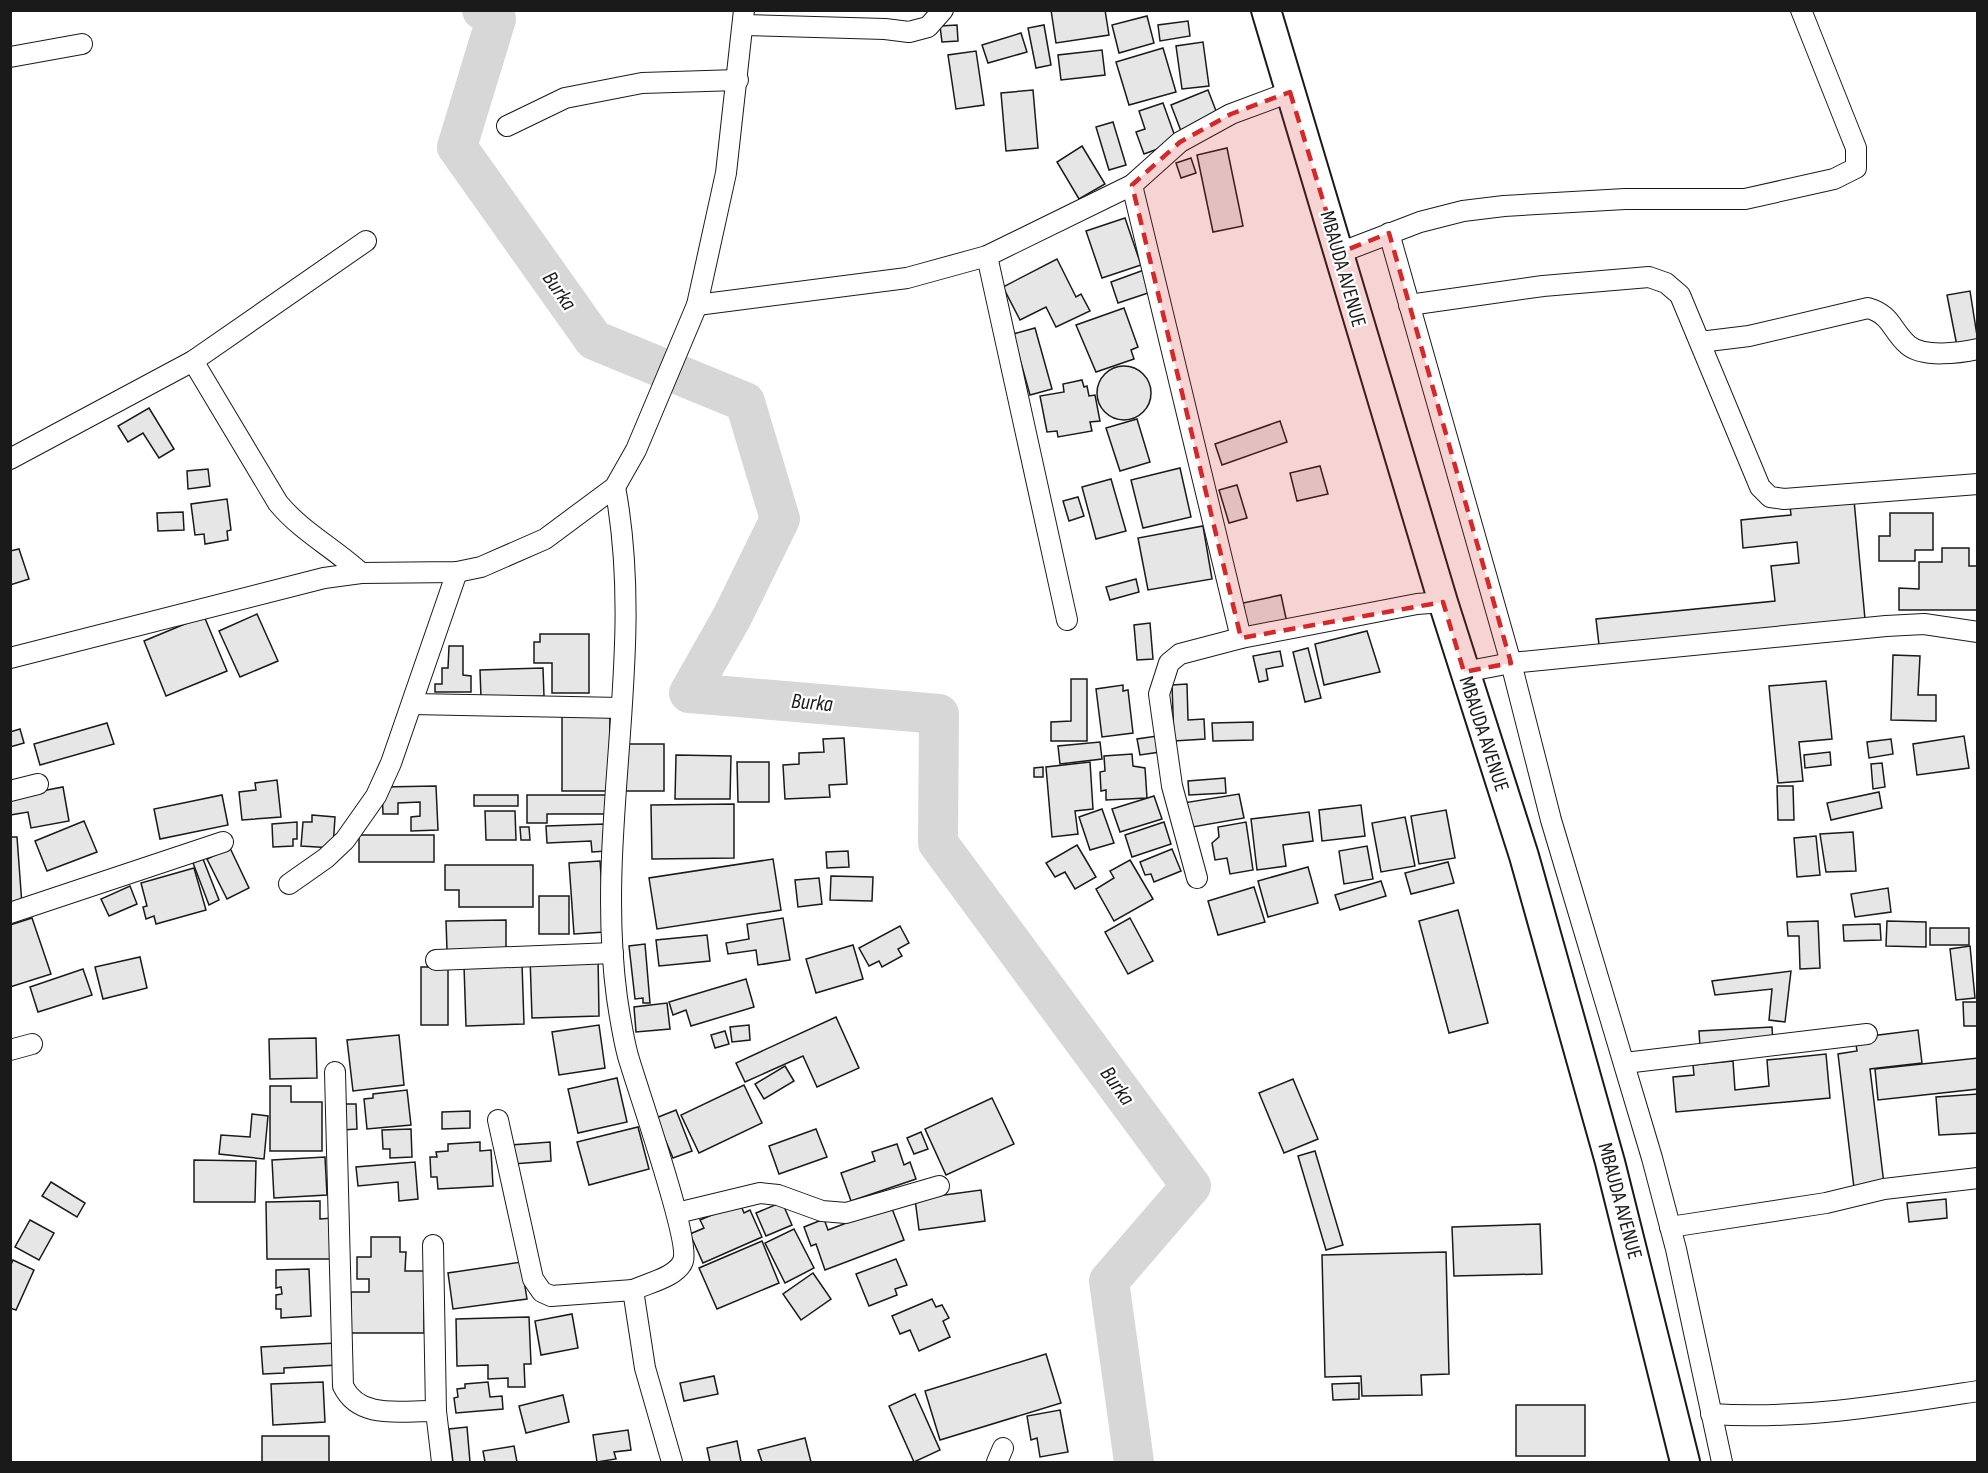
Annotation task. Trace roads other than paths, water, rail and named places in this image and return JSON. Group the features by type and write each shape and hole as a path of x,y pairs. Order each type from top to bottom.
{"street":[{"path":"10,658 291,586 362,573 458,572 502,560 545,539 615,487 636,450 672,358 697,304 726,173 744,18 909,32 928,27 943,10"},
{"name":"MBAUDA AVENUE","path":"1266,10 1464,672 1524,856 1610,1162 1685,1462"},
{"path":"1339,253 1389,233 1463,211 1504,206 1625,199 1744,199 1834,178 1856,168 1856,148 1801,10"},
{"path":"10,57 82,44"},
{"path":"507,126 565,98 642,83 738,80"},
{"path":"697,304 907,278 987,256 1132,185 1180,142 1231,114 1290,92"},
{"path":"1132,185 1241,638"},
{"path":"1389,233 1511,663 1551,819 1625,1063 1670,1227 1722,1462"},
{"path":"10,459 193,361 366,241"},
{"path":"987,256 1067,620"},
{"path":"1409,304 1543,286 1649,277 1666,283 1680,295 1760,487 1770,497 1784,499 1977,484"},
{"path":"1700,342 1749,336 1868,308 1882,312 1910,347 1926,352 1977,349"},
{"path":"193,361 278,503 290,518 313,537 335,548 362,573"},
{"path":"498,1120 537,1287 551,1296 633,1290 674,1271 682,1264 685,1252 677,1213 628,1054 617,999 613,953 610,886 625,598 623,527 615,487"},
{"path":"289,884 326,858 360,821 376,796 392,763 458,572"},
{"path":"1197,878 1172,786 1159,694 1169,663 1180,654 1241,638 1418,604 1443,603"},
{"path":"1464,672 1511,663 1886,626 1924,624 1977,632"},
{"path":"412,704 621,708"},
{"path":"10,791 38,784"},
{"path":"10,913 223,842"},
{"path":"436,960 613,953"},
{"path":"1625,1063 1868,1034"},
{"path":"10,1050 32,1044"},
{"path":"334,1072 343,1386 356,1404 368,1410 436,1410"},
{"path":"1670,1227 1826,1203 1884,1189 1977,1178"},
{"path":"677,1213 760,1193 778,1195 822,1211 846,1212 939,1186"},
{"path":"433,1245 436,1410 442,1462"},
{"path":"633,1290 645,1368 672,1462"},
{"path":"1711,1414 1746,1416 1852,1410 1977,1391"}],"waterway":[{"name":"Burka","path":"482,10 496,19 457,147 594,340 745,402 780,519 732,617 689,693 939,714 938,843 1191,1186 1109,1281 1134,1462"}]}
